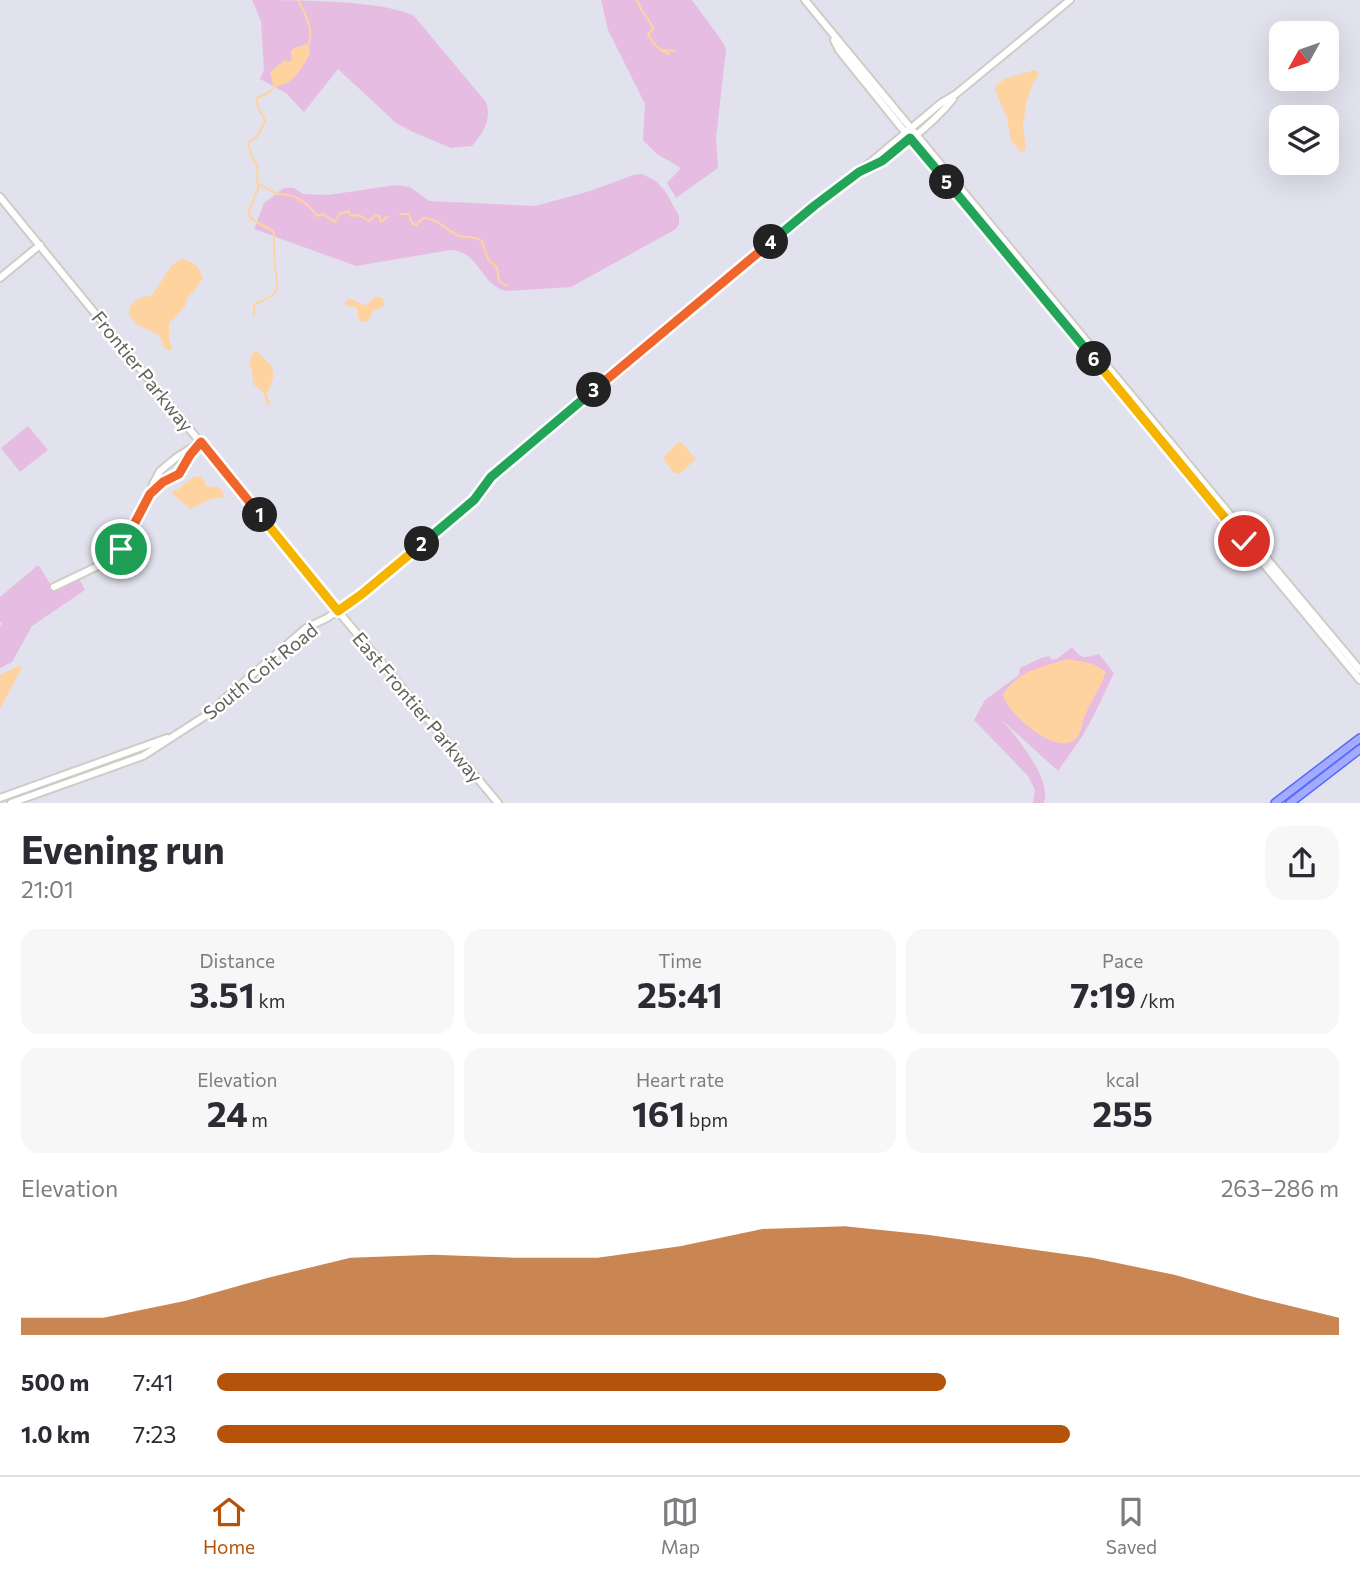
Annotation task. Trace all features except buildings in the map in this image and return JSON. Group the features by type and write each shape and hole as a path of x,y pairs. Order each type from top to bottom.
{"main road":[{"path":"1276,803 1360,738"},
{"path":"1289,792 1293,801 1360,749"}],"street":[{"path":"805,0 907,130 1338,648 1360,680"},
{"path":"859,172 907,130 956,94 1070,0"},
{"path":"859,172 882,161 943,111 956,94"},
{"name":"South Coit Road","path":"10,803 143,756 205,716 306,628 327,618 362,594 474,500 491,477 607,378 814,206 859,172"},
{"name":"Frontier Parkway","path":"0,197 338,611"},
{"path":"0,278 40,245"},
{"path":"150,494 163,482 179,474 201,442"},
{"path":"54,587 102,564 121,549 160,471 201,442"},
{"name":"East Frontier Parkway","path":"338,611 498,803"},
{"path":"1338,648 1360,670"},
{"name":"South Coit Road","path":"0,798 182,731"}],"shaded area":[{"path":"252,0 360,4 414,16 486,102 488,115 483,131 472,146 451,148 413,132 396,123 338,69 304,112 286,93 260,79 264,70 261,21"},
{"path":"601,0 692,0 726,49 716,138 718,168 676,198 667,183 681,168 657,154 643,140 645,104 608,30"},
{"path":"307,44 310,53 298,73 288,82 276,87 273,85 270,72 285,60 292,60 291,51 296,47"},
{"path":"1034,70 1039,75 1032,84 1026,105 1023,126 1026,149 1021,153 1011,140 1007,118 995,90 1004,79"},
{"path":"642,174 656,181 665,191 679,216 676,229 571,287 507,291 491,282 468,256 451,250 356,266 254,229 264,203 284,188 294,188 303,194 328,195 396,185 410,187 429,201 535,206"},
{"path":"181,259 195,265 203,278 187,298 185,306 169,323 169,340 172,347 170,351 165,349 159,335 138,325 129,316 130,306 139,298 152,295 172,265"},
{"path":"374,297 383,299 384,304 373,311 368,321 363,322 358,318 356,307 346,306 345,302 351,299 367,305"},
{"path":"256,350 270,364 273,372 266,393 270,403 268,407 263,392 253,384 252,368 249,365"},
{"path":"28,426 48,450 20,472 1,448"},
{"path":"681,442 696,459 678,474 673,472 663,458"},
{"path":"200,476 205,481 205,486 220,488 225,497 211,499 190,509 171,492 193,477"},
{"path":"37,566 53,589 78,577 85,590 32,626 12,662 0,668 0,597"},
{"path":"1072,647 1084,657 1099,654 1114,673 1083,735 1058,771 1003,721 1032,760 1043,783 1044,803 1033,803 1035,790 1028,776 974,720 985,700 1019,675 1020,668 1049,656 1052,660 1057,659"},
{"path":"1067,659 1093,664 1106,672 1085,714 1079,734 1066,743 1056,742 1033,730 1014,712 1003,695 1015,680 1023,675"},
{"path":"18,666 22,667 0,709 0,675"}],"waterway":[{"path":"298,0 310,28 308,45"},
{"path":"637,0 653,27 648,34 659,49 669,54"},
{"path":"662,50 675,51"},
{"path":"254,315 255,304 271,297 277,285 273,231 250,217 249,210 258,189 257,165 248,142 257,137 265,121 258,108 257,98 270,92 276,84"},
{"path":"257,183 277,194 295,197 317,216 323,214 335,222 339,214 348,211 351,216 359,215 369,221 376,215 382,222 388,217"},
{"path":"400,214 409,214 412,223 416,225 423,218 428,219 460,236 482,241 488,259 497,268 499,281 507,286"}],"route":[{"path":"121,549 150,494 163,482 179,474 201,442 338,611 474,500 491,477 814,206 859,172 882,161 910,138 1244,541"}]}
